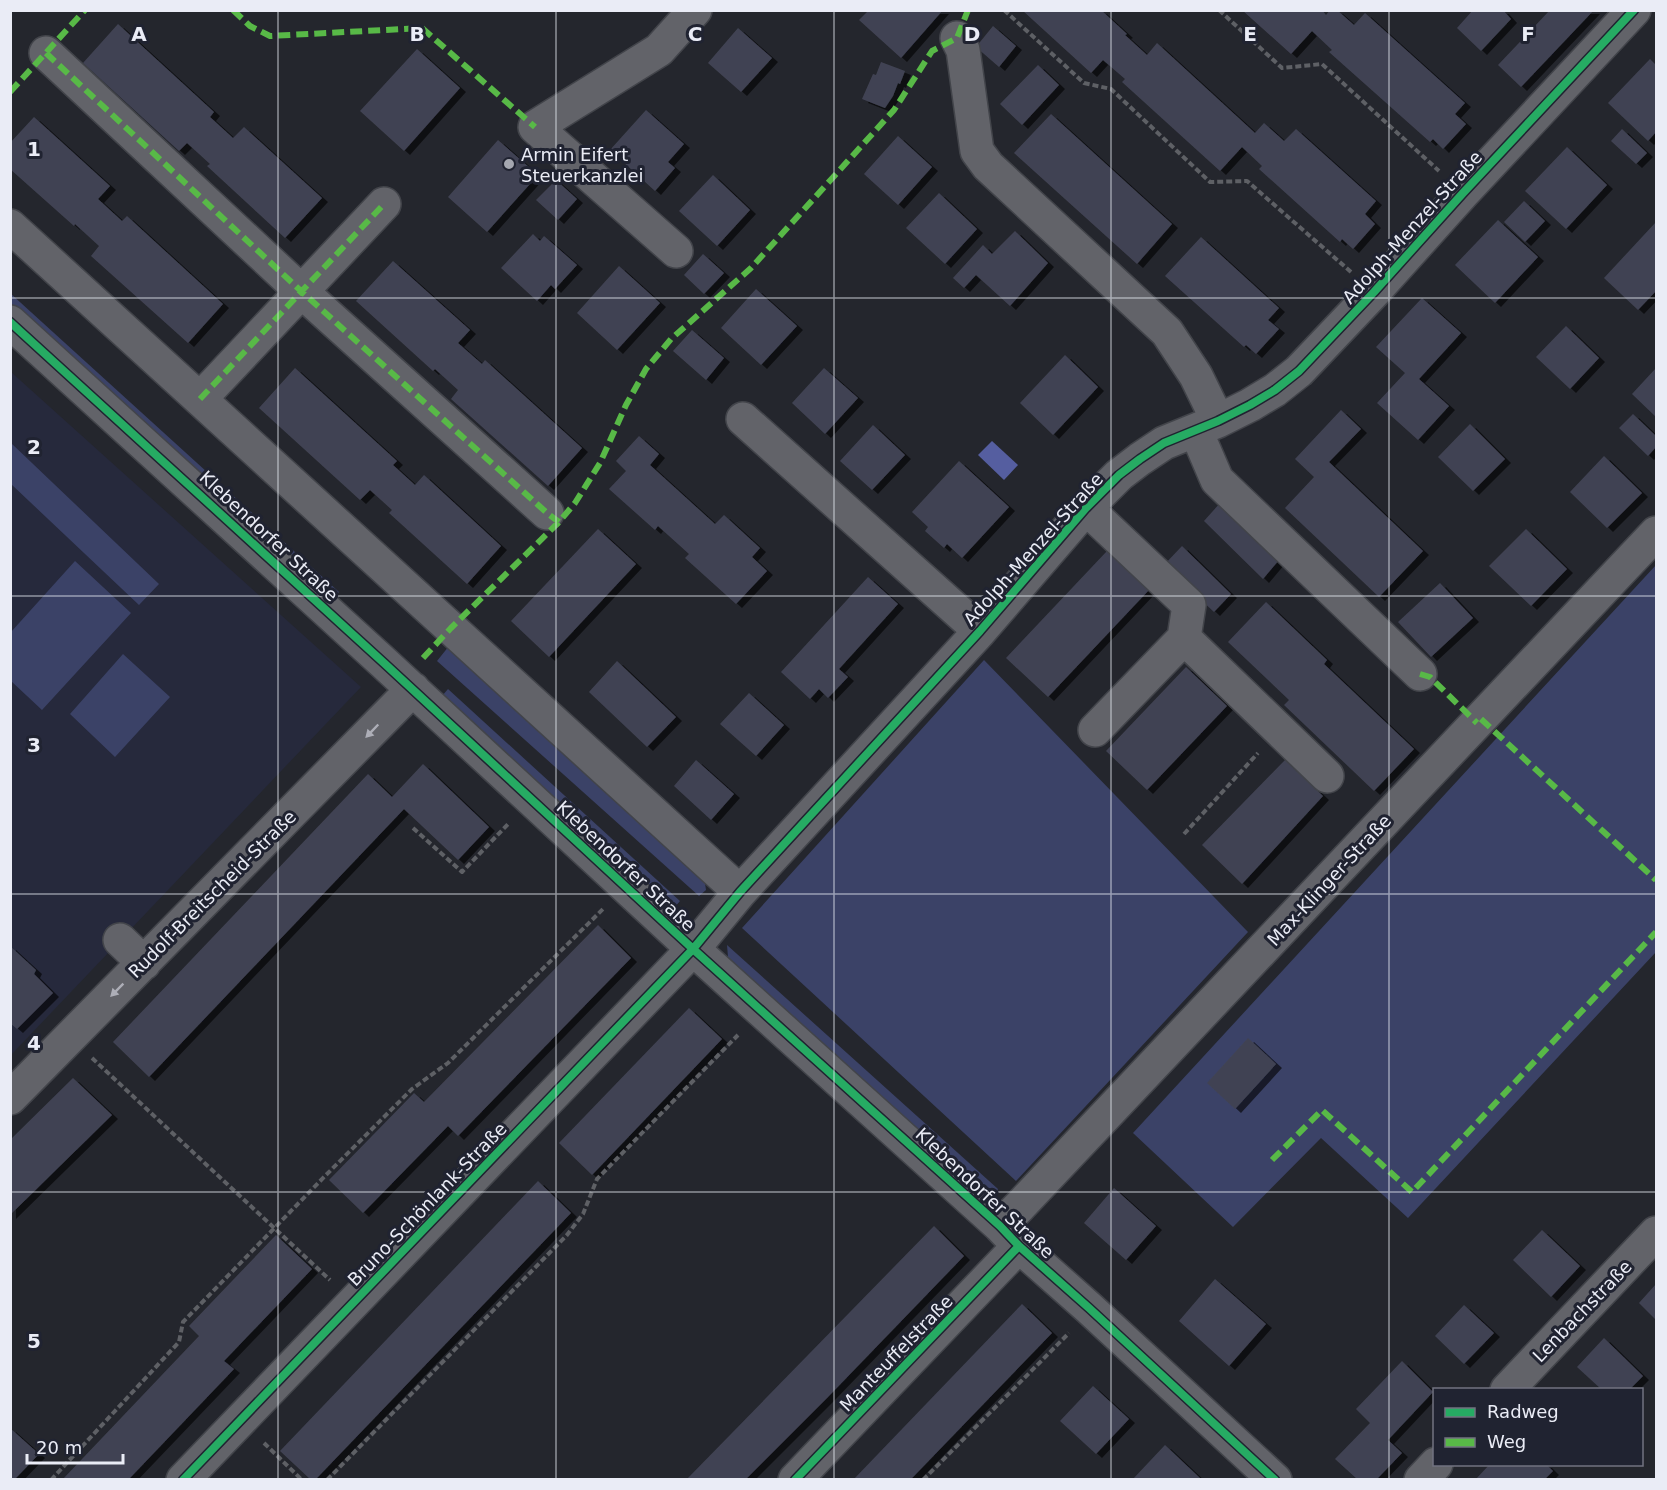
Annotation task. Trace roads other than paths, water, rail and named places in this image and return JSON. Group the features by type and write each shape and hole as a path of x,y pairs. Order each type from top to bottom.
{"street":[{"path":"676,251 535,126 659,50 696,10"},
{"name":"Adolph-Menzel-Straße","path":"693,949 740,892 980,631 1086,508 1119,475 1164,443 1207,426 1275,390 1299,371 1634,10"},
{"path":"957,38 963,50 977,151 988,166 1167,332 1196,376 1216,480 1420,674"},
{"path":"46,53 301,291 547,513"},
{"path":"200,399 384,204"},
{"path":"10,226 740,892"},
{"name":"Klebendorfer Straße","path":"10,322 1275,1479"},
{"name":"Adolph-Menzel-Straße","path":"743,419 980,631"},
{"path":"1086,508 1189,604 1184,638 1095,730"},
{"name":"Max-Klinger-Straße","path":"1010,1236 1028,1198 1656,533"},
{"path":"1184,638 1327,776"},
{"name":"Rudolf-Breitscheid-Straße","path":"10,1098 413,689"},
{"path":"120,940 144,963"},
{"name":"Bruno-Schönlank-Straße","path":"183,1479 693,949"},
{"name":"Lenbachstraße","path":"1508,1388 1656,1233"},
{"name":"Manteuffelstraße","path":"795,1479 1010,1236"},
{"path":"1421,1479 1434,1466"}],"water":[{"path":"992,441 1018,465 1004,480 978,455"}],"place":[{"name":"Armin Eifert Steuerkanzlei","path":"509,164"}]}
